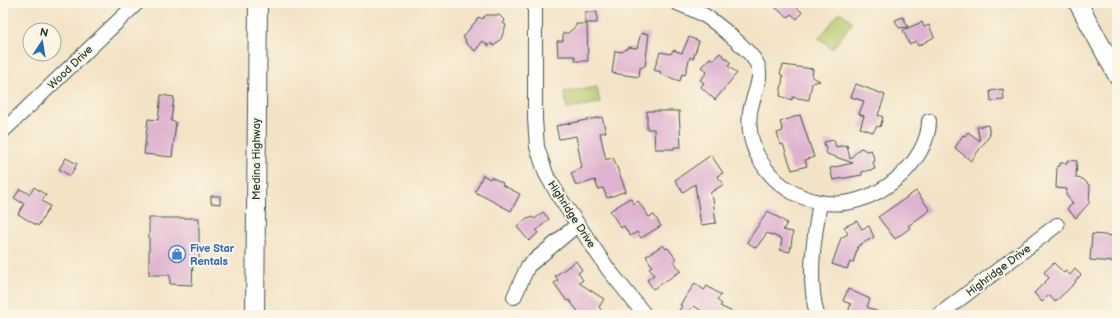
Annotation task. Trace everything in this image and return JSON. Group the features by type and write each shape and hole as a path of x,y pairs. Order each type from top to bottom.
{"main road":[{"name":"Medina Highway","path":"255,315 258,3"},
{"path":"1078,3 1117,75"}],"street":[{"name":"Wood Drive","path":"3,130 137,3"},
{"name":"Highridge Drive","path":"535,3 535,119 537,147 546,174 578,225 625,292 645,315"},
{"path":"677,3 708,17 749,53 757,63 759,70 758,80 750,113 750,132 756,152 766,171 781,186 800,197 820,202 846,203 869,197 888,186 903,174 924,146 929,134 929,120"},
{"path":"818,315 813,291 812,270 820,202"},
{"path":"514,297 528,266 578,225"},
{"name":"Highridge Drive","path":"939,315 1056,225"}],"green space":[{"path":"840,12 853,22 832,49 819,38"},
{"path":"597,87 600,103 567,108 564,92"}],"building":[{"path":"770,3 801,3 797,8 802,12 797,19 791,14 788,18"},
{"path":"585,12 597,12 597,23 585,23"},
{"path":"486,15 499,15 505,21 503,23 506,25 501,39 494,46 491,43 489,46 483,41 475,51 465,42 466,40 463,37 479,17 482,19"},
{"path":"903,17 908,27 899,28 895,20"},
{"path":"922,22 924,27 929,25 934,37 918,46 916,41 909,44 903,30"},
{"path":"576,24 587,24 588,61 575,61 575,56 558,56 557,41 563,41 563,33 568,33 576,26"},
{"path":"641,33 649,34 645,66 640,68 639,77 612,73 615,51 622,52 629,47 637,48"},
{"path":"689,37 699,41 693,59 690,57 685,75 682,74 680,81 660,74 661,72 654,70 660,52 671,54 673,50 682,53"},
{"path":"720,53 731,63 728,66 737,73 715,100 701,87 704,83 700,80 707,72 701,67 710,58 713,60"},
{"path":"783,65 813,69 812,77 820,81 812,83 809,100 792,97 792,100 780,96 783,76 780,74"},
{"path":"856,84 885,95 878,115 883,117 880,127 877,126 873,132 860,128 864,116 859,114 864,101 851,97"},
{"path":"1003,89 1004,100 991,101 990,91"},
{"path":"161,95 174,97 171,121 176,122 172,157 144,154 148,119 158,120"},
{"path":"647,111 679,111 681,147 674,147 674,149 655,149 654,129 647,129"},
{"path":"800,115 814,157 805,160 807,166 792,170 783,144 781,145 777,133 783,131 780,122"},
{"path":"602,117 606,132 600,133 606,160 613,157 626,191 607,198 603,188 598,189 595,180 576,186 571,173 582,168 576,136 559,139 556,126"},
{"path":"988,125 990,135 971,161 955,148 963,135 965,136 968,132 980,141 977,127"},
{"path":"834,140 836,147 847,145 850,159 859,149 862,148 866,151 871,150 875,161 873,162 875,169 862,172 862,175 833,180 830,168 853,163 827,154 824,142"},
{"path":"711,155 723,173 717,176 724,184 710,193 713,199 716,223 701,225 695,184 683,192 675,180"},
{"path":"66,158 77,164 70,176 59,169"},
{"path":"1067,160 1077,161 1076,178 1083,179 1090,186 1089,203 1076,218 1067,209 1073,203 1066,195 1067,189 1056,188 1057,166 1060,166 1060,163 1067,163"},
{"path":"483,175 503,183 502,185 520,194 511,211 475,192"},
{"path":"34,187 46,195 42,201 50,206 38,226 18,214 24,204 14,198 20,189 30,194"},
{"path":"916,191 930,210 908,226 910,228 895,239 878,217"},
{"path":"211,196 220,196 220,204 211,203"},
{"path":"630,198 634,204 638,201 649,217 654,215 661,226 641,238 637,232 630,236 624,226 621,228 610,211"},
{"path":"768,211 787,223 783,230 793,232 790,252 780,250 782,239 767,233 756,248 747,242"},
{"path":"543,212 549,219 536,231 538,233 529,241 517,227 528,217 529,219 532,217 535,219"},
{"name":"Five Star Rentals","path":"149,218 199,218 199,258 198,260 193,260 192,285 170,284 170,275 149,275"},
{"path":"857,221 862,229 869,226 874,237 858,246 853,263 850,262 847,269 832,264 841,238 848,234 844,227"},
{"path":"1092,234 1115,236 1113,262 1090,260"},
{"path":"663,245 666,249 668,248 676,259 674,260 676,265 681,271 653,289 647,280 654,275 649,268 652,266 646,256"},
{"path":"576,261 582,270 578,273 583,280 579,283 604,299 599,307 605,315 581,315 569,300 567,301 554,283 558,280 555,276"},
{"path":"1054,263 1064,273 1066,271 1070,275 1075,269 1081,275 1075,281 1076,282 1055,302 1049,295 1042,302 1034,293 1049,278 1044,272"},
{"path":"695,283 704,290 707,286 721,295 717,300 722,304 720,306 739,315 708,315 694,306 685,314 679,310 682,306 680,305"},
{"path":"848,289 870,299 867,307 885,315 847,315 851,304 843,301"}],"place":[{"name":"Five Star Rentals","path":"177,254"}]}
